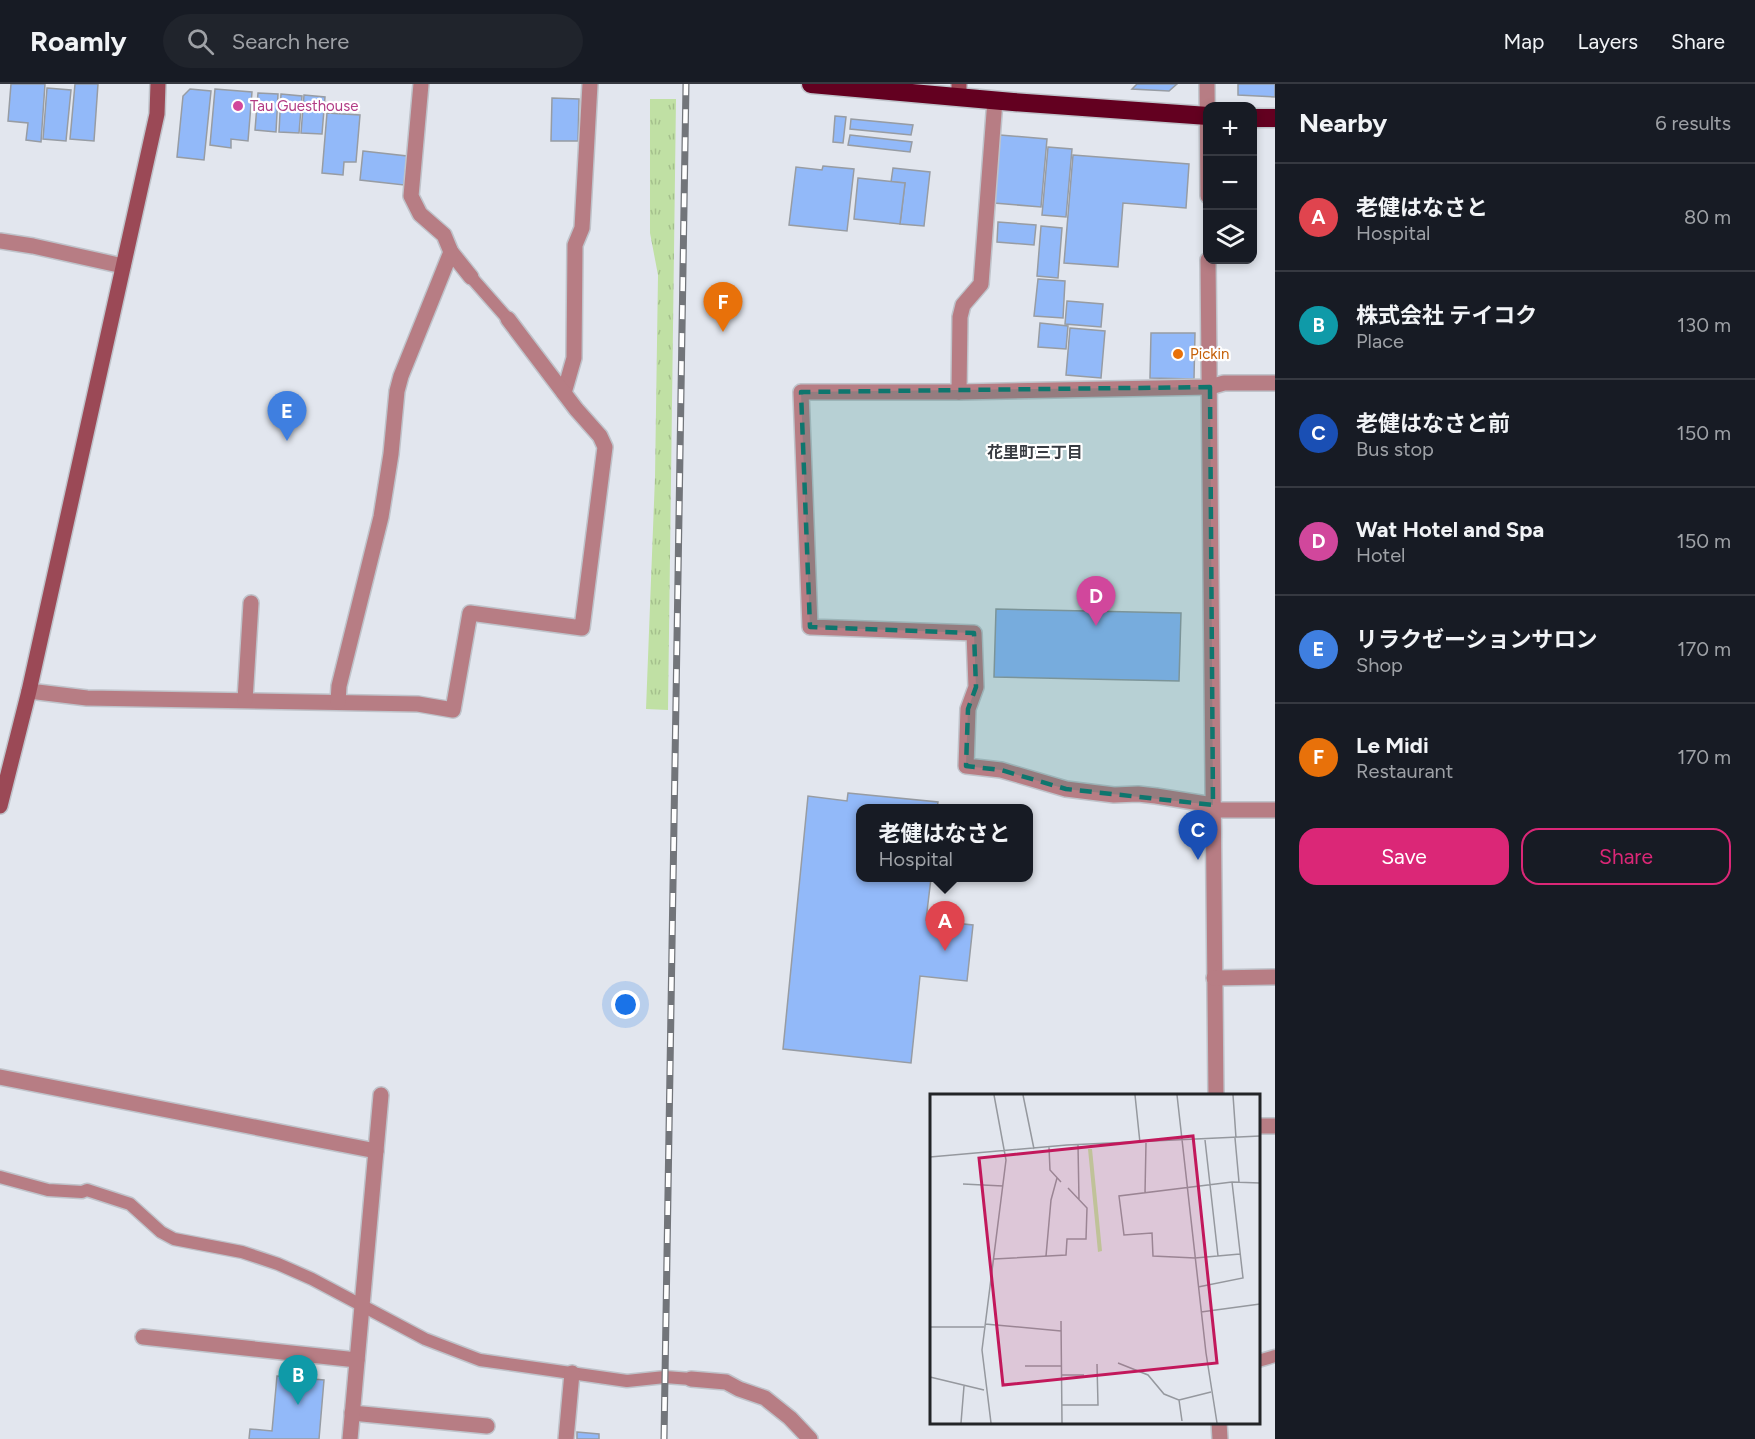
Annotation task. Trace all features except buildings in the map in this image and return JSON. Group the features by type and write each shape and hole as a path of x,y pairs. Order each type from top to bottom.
{"highway":[{"path":"811,84 959,90 995,100 1203,116"},
{"path":"1257,118 1275,118"}],"street":[{"path":"0,806 29,692 157,114 158,84"},
{"path":"421,84 411,196 420,214 444,235 451,252 471,277"},
{"path":"564,393 574,358 575,245 582,228 590,84"},
{"path":"1207,84 1207,102"},
{"path":"958,392 960,317 963,305 981,284 995,100"},
{"path":"0,241 123,266"},
{"path":"338,702 339,686 381,517 399,383 451,252"},
{"path":"1208,264 1216,1094"},
{"path":"29,692 87,698 418,704 453,710 470,613 582,628 605,447 600,436 564,393 508,318"},
{"path":"1275,383 1224,383 1210,387 958,392 801,392 810,627 974,633 976,687 968,710 966,766 1000,770 1066,789 1114,795 1156,796 1213,808 1275,810"},
{"path":"245,700 251,603"},
{"path":"1214,978 1275,977"},
{"path":"0,1077 376,1151"},
{"path":"350,1439 381,1095"},
{"path":"143,1337 357,1360"},
{"path":"566,1439 572,1373"},
{"path":"691,1379 726,1382 765,1398 810,1439"},
{"path":"352,1413 487,1426"},
{"path":"1219,1424 1220,1439"}],"lane":[{"path":"471,277 508,318"},
{"path":"0,1177 48,1190 82,1192 87,1190 130,1204 161,1232 174,1239 242,1252 278,1264 312,1279 425,1339 480,1360 627,1381 665,1377 691,1379"},
{"path":"1260,1360 1275,1356"}],"highlighted area":[{"path":"1210,387 1213,805 1066,789 1001,770 966,766 968,709 976,687 974,633 810,627 801,392"}],"green space":[{"path":"650,99 676,99 668,710 646,709 655,477 658,275 650,233"}],"railway":[{"path":"664,1439 686,84"}],"place":[{"name":"Tau Guesthouse","path":"238,106"},
{"name":"Le Midi","path":"723,332"},
{"name":"Pickin","path":"1178,354"},
{"name":"リラクゼーションサロン","path":"287,441"},
{"name":"Wat Hotel and Spa","path":"1096,626"},
{"name":"老健はなさと前","path":"1198,860"},
{"name":"老健はなさと","path":"945,951"},
{"name":"株式会社 テイコク","path":"298,1405"}],"district":[{"name":"花里町三丁目","path":"1035,452"}]}
